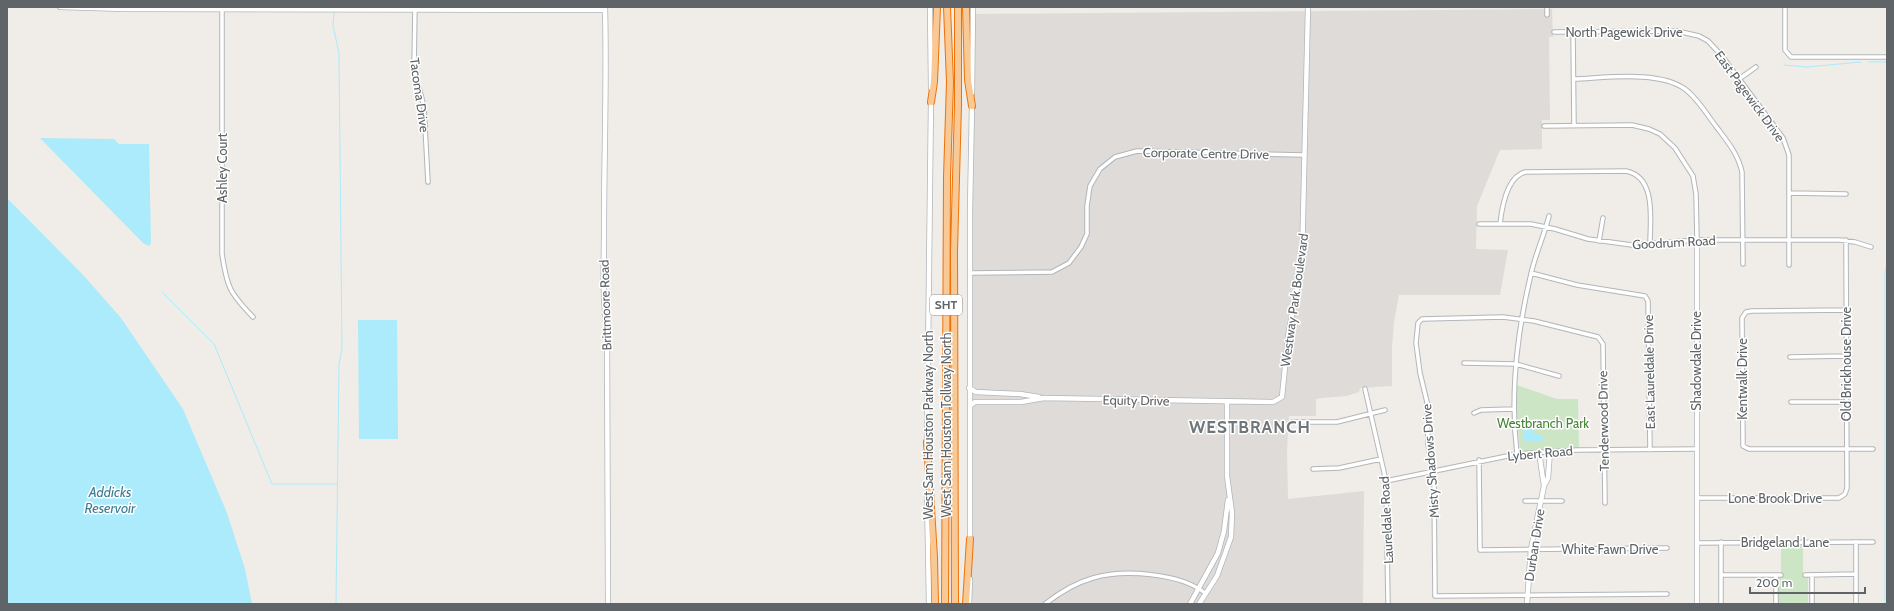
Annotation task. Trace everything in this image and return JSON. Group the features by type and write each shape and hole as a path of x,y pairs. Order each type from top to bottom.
{"highway":[{"path":"931,102 934,82 937,7"},
{"name":"West Sam Houston Tollway North","path":"945,604 947,177 950,82 947,7"},
{"name":"West Sam Houston Tollway North","path":"955,604 954,251 958,105 958,7"},
{"path":"966,7 968,80 972,106"},
{"path":"927,442 934,557 934,604"},
{"path":"966,604 970,539"}],"street":[{"path":"60,7 222,10 330,8 605,8"},
{"name":"West Sam Houston Parkway North","path":"929,604 927,442 931,102 930,7"},
{"path":"970,604 970,273 974,7"},
{"name":"Westway Park Boulevard","path":"1227,402 1273,402 1282,397 1289,330 1302,260 1308,7"},
{"path":"1547,7 1547,15"},
{"path":"1784,7 1785,50 1791,57 1887,57"},
{"name":"Tacoma Drive","path":"415,8 414,68 424,107 428,182"},
{"name":"Brittmoore Road","path":"605,8 606,101 604,307 607,329 608,604"},
{"name":"Ashley Court","path":"222,10 222,254 226,277 234,297 253,317"},
{"name":"North Pagewick Drive","path":"1554,32 1677,31 1694,34"},
{"path":"1544,126 1574,125 1573,32"},
{"name":"East Pagewick Drive","path":"1694,34 1708,41 1716,49 1783,138 1789,155 1789,265"},
{"path":"1739,79 1756,67"},
{"path":"1574,78 1660,78 1684,89 1713,122 1734,150 1740,164 1742,172 1743,264"},
{"name":"Shadowdale Drive","path":"1574,125 1632,125 1641,126 1656,132 1675,148 1693,176 1696,194 1697,240 1697,604"},
{"name":"Corporate Centre Drive","path":"970,273 1052,272 1069,263 1081,247 1086,234 1087,206 1090,186 1100,169 1115,157 1137,151 1304,155"},
{"path":"1500,224 1503,205 1512,180 1519,174 1532,172 1626,171 1631,172 1640,180 1648,192 1650,199 1650,244"},
{"path":"1789,193 1846,194"},
{"path":"1517,454 1513,409 1516,364 1531,273 1549,216"},
{"path":"1599,241 1603,218"},
{"name":"Goodrum Road","path":"1479,224 1531,224 1599,241 1632,245 1697,240 1846,240 1871,247"},
{"name":"Old Brickhouse Drive","path":"1846,240 1847,488"},
{"name":"East Laureldale Drive","path":"1531,273 1578,285 1645,296 1648,301 1650,450"},
{"name":"Kentwalk Drive","path":"1846,310 1752,310 1746,312 1742,318 1742,442 1744,447 1749,449 1847,449"},
{"name":"Misty Shadows Drive","path":"1523,320 1503,317 1422,319 1418,323 1416,331 1417,358 1427,402 1428,444 1434,481 1435,596 1527,595"},
{"name":"Tenderwood Drive","path":"1523,320 1598,337 1603,344 1603,450 1605,502"},
{"path":"1790,357 1846,356"},
{"path":"1464,363 1516,364 1558,376"},
{"name":"Equity Drive","path":"970,388 976,392 1020,394 1044,398 1227,402"},
{"name":"Laureldale Road","path":"1365,389 1386,481 1388,604"},
{"name":"Equity Drive","path":"970,406 975,402 1021,402 1044,398"},
{"path":"1199,604 1217,576 1231,537 1232,513 1227,476 1227,402"},
{"path":"1791,402 1846,402"},
{"path":"1474,413 1481,410 1513,409"},
{"path":"1292,422 1337,422 1385,410"},
{"path":"1847,449 1872,448"},
{"name":"Lybert Road","path":"1386,481 1479,460 1517,454 1550,451 1697,449"},
{"name":"Durban Drive","path":"1544,486 1548,478 1550,451"},
{"name":"Durban Drive","path":"1527,604 1531,549 1544,486 1539,452"},
{"path":"1314,469 1339,468 1380,459"},
{"name":"White Fawn Drive","path":"1479,460 1480,550 1667,548"},
{"name":"Lone Brook Drive","path":"1698,498 1839,498 1845,494 1847,488"},
{"path":"1190,604 1218,553 1224,532 1229,493"},
{"path":"1525,501 1562,501"},
{"path":"1721,542 1721,604"},
{"path":"1856,542 1856,604"},
{"name":"Bridgeland Lane","path":"1698,543 1873,542"},
{"path":"1812,574 1812,604"},
{"path":"1805,575 1856,574"},
{"path":"1776,575 1776,604"},
{"path":"1721,576 1781,575"},
{"path":"1045,604 1073,586 1104,576 1167,576 1199,588 1205,593"},
{"path":"1527,595 1667,594"}],"shaded area":[{"path":"1552,9 1553,37 1549,37 1550,120 1542,120 1542,149 1500,150 1477,206 1476,249 1508,250 1500,295 1399,295 1394,322 1392,347 1392,386 1360,388 1359,392 1347,396 1316,399 1316,416 1289,416 1287,452 1288,499 1364,491 1363,604 969,604 974,14"}],"green space":[{"name":"Westbranch Park","path":"1517,385 1557,399 1578,399 1579,448 1520,450 1517,421"},
{"path":"1781,544 1803,544 1803,576 1808,577 1808,604 1778,604 1778,577 1781,576"}],"water":[{"path":"40,138 114,139 119,144 149,144 151,243 149,246 143,243"},
{"name":"Addicks Reservoir","path":"7,198 84,276 121,318 183,409 227,513 245,569 252,604 7,604"},
{"path":"358,320 397,320 398,439 359,439"},
{"path":"1533,428 1533,434 1542,435 1543,441 1524,442 1524,429"}],"waterway":[{"path":"334,12 333,25 339,54 342,349 339,364 336,604"},
{"path":"1784,65 1807,67 1861,62"},
{"path":"1869,62 1887,62"},
{"path":"1885,604 1885,272 1887,264"},
{"path":"163,293 214,344 272,484 337,484"}],"district":[{"name":"WESTBRANCH","path":"1250,427"}]}
